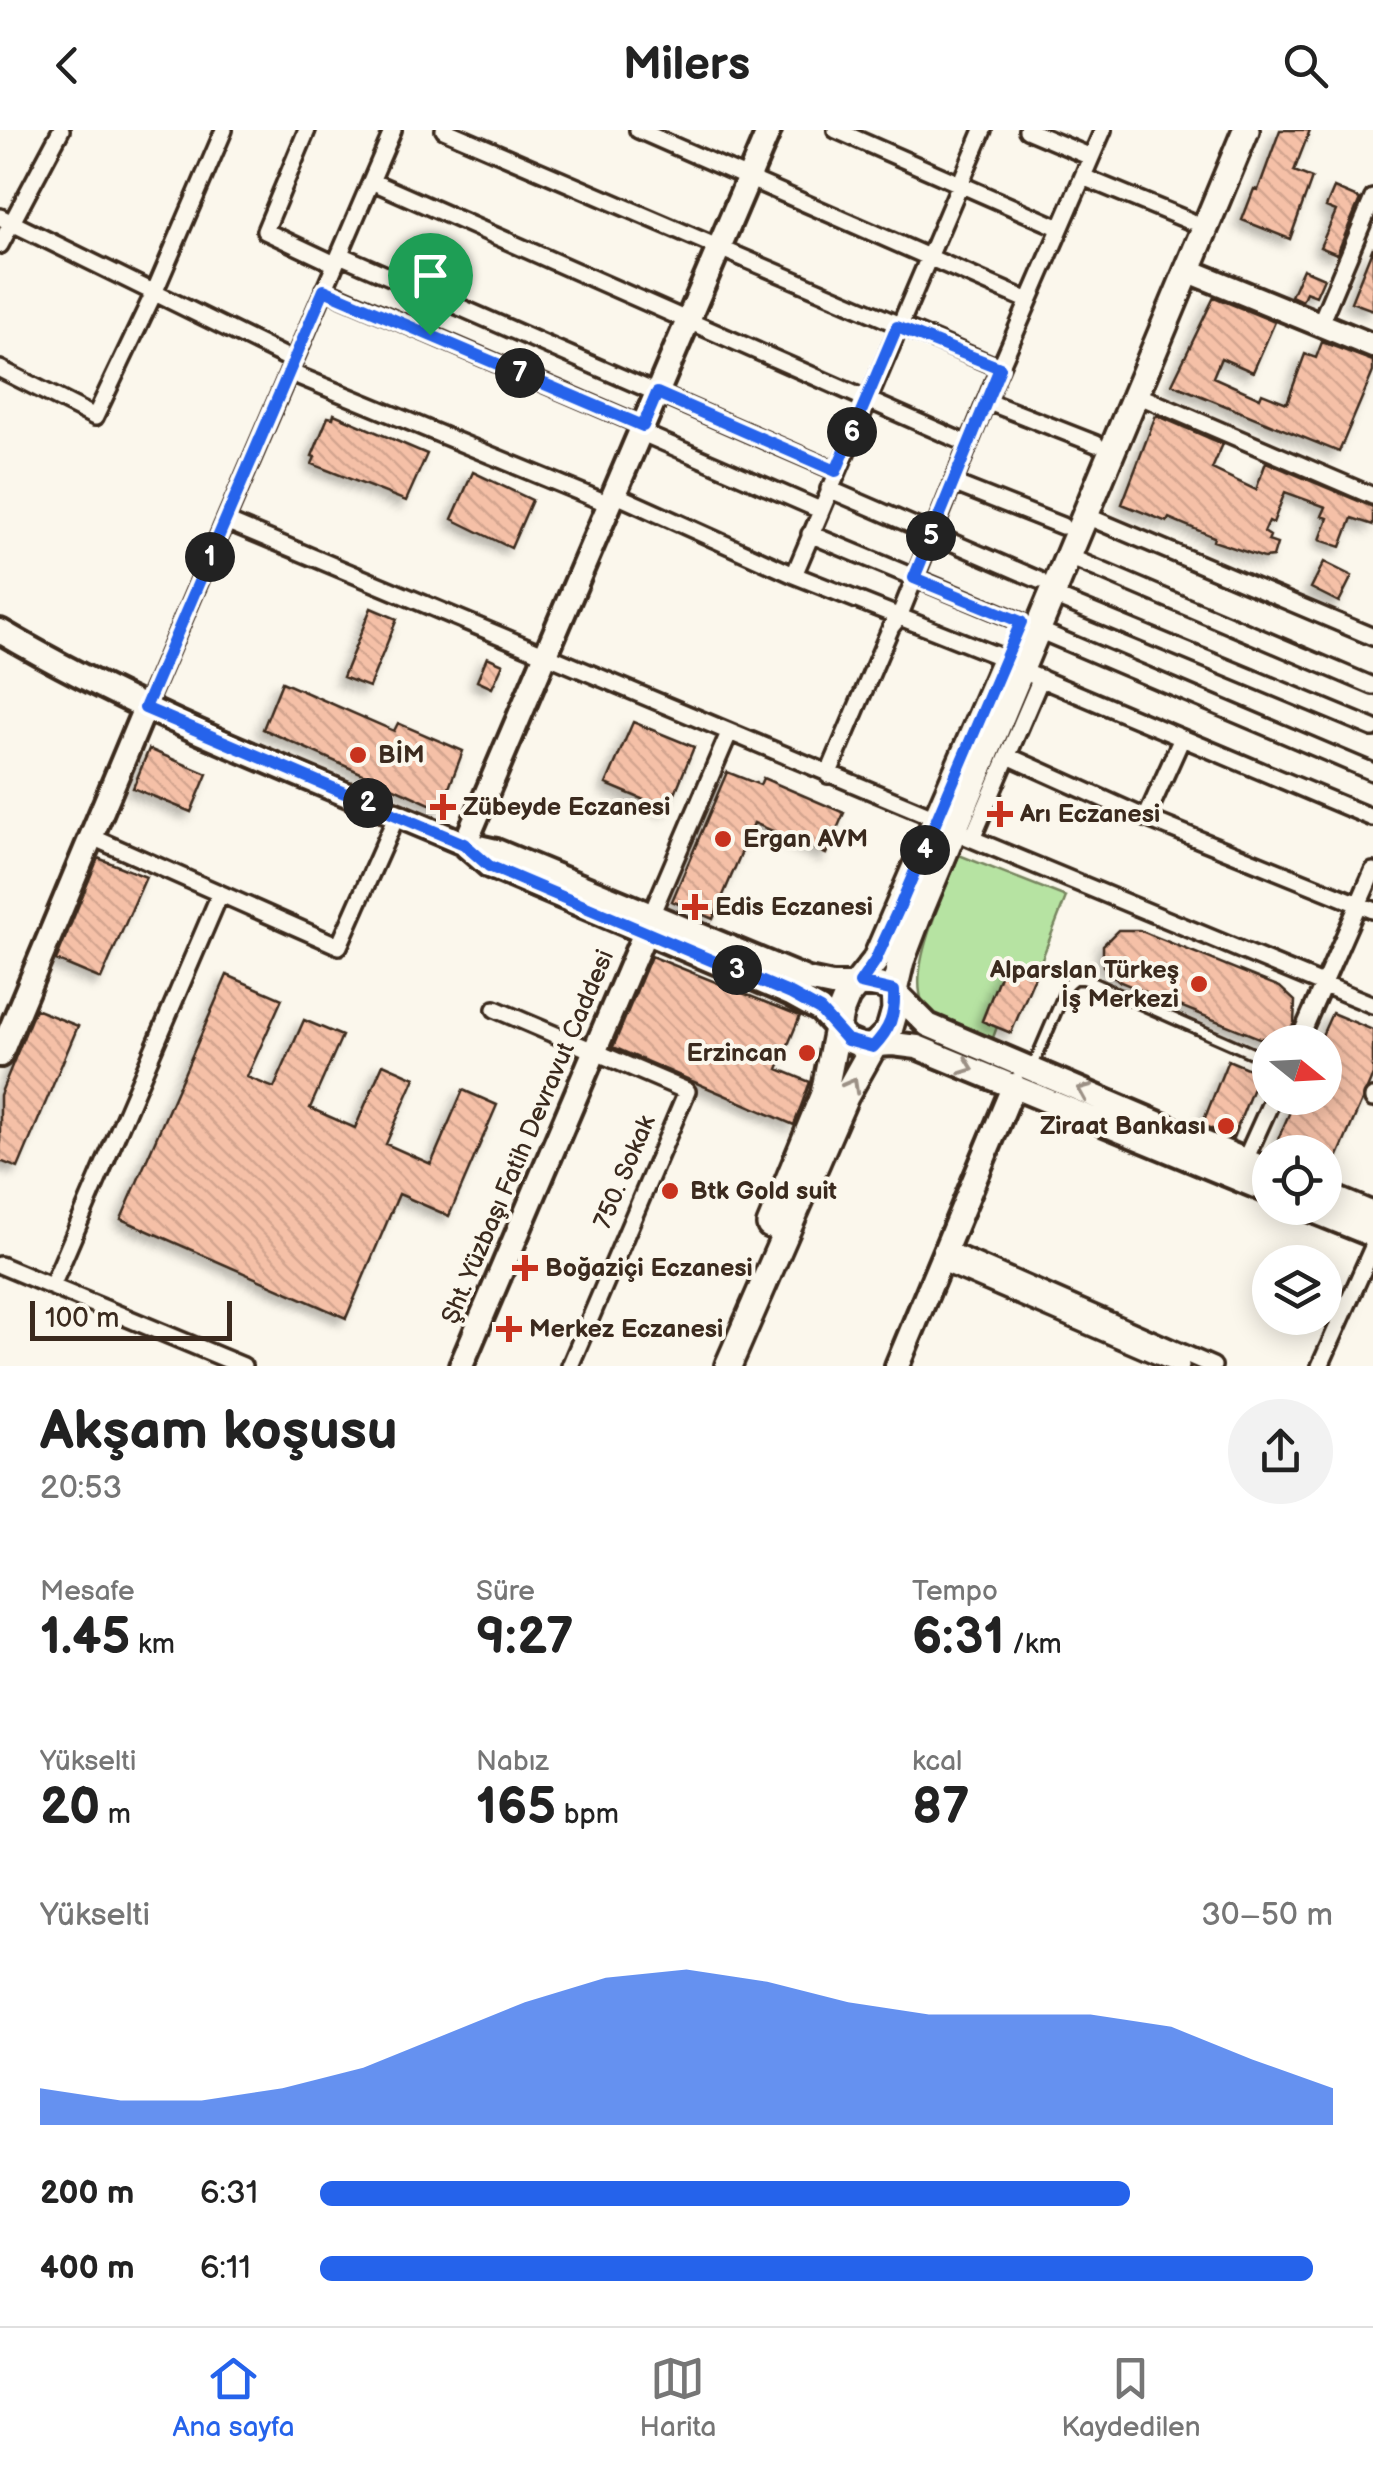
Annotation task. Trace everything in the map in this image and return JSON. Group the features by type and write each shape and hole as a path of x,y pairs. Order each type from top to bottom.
{"main road":[{"path":"464,844 769,130"},
{"path":"1045,588 1067,556 1073,520 1096,444 1228,130"},
{"path":"728,1366 844,1096 873,1047 889,1031 901,961 1022,669 1029,626 1073,520 1135,394 1246,130"},
{"path":"1187,270 1373,346"},
{"path":"0,631 70,672 145,708 464,844 496,851 649,922 820,1010 847,1040 873,1047 916,1047 1023,1077 1252,1162"},
{"path":"0,1055 145,708"},
{"path":"712,1366 824,1094 840,1013 954,830"},
{"path":"649,922 808,980 832,985 860,983 894,991 928,1025 1023,1077 1252,1184"},
{"name":"Şht. Yüzbaşı Fatih Devravut Caddesi","path":"461,1366 649,922"},
{"path":"896,1366 1023,1077"},
{"path":"1342,1201 1373,1214"},
{"path":"1342,1223 1373,1236"}],"street":[{"path":"0,245 6,221 61,130"},
{"path":"0,369 95,417 224,130"},
{"path":"306,130 264,231 836,471"},
{"path":"145,708 393,130"},
{"path":"444,130 1000,368"},
{"path":"638,130 1029,301"},
{"path":"836,130 1060,228"},
{"path":"794,575 983,130"},
{"path":"1027,130 1091,157"},
{"path":"828,775 1103,130"},
{"path":"1083,177 1190,221"},
{"path":"371,182 689,318 968,444"},
{"path":"1320,324 1373,198"},
{"path":"6,221 292,366 1373,818"},
{"path":"324,290 820,510"},
{"path":"1135,394 1373,496"},
{"path":"986,401 1096,444"},
{"path":"953,483 1073,520 1373,637"},
{"path":"829,488 1045,588 1373,728"},
{"path":"226,521 1373,1005"},
{"path":"810,534 1373,772"},
{"path":"1067,556 1373,686"},
{"path":"954,830 1008,756 1022,669"},
{"path":"649,922 729,733"},
{"path":"1146,818 1182,738"},
{"path":"1008,756 1146,818 1366,907"},
{"path":"92,838 339,946 397,815"},
{"path":"1306,1025 1366,907 1373,871"},
{"path":"52,1286 220,894"},
{"path":"494,1008 594,1052"},
{"name":"750. Sokak","path":"570,1366 687,1092 594,1052"},
{"path":"1246,1160 1266,1115"},
{"path":"1320,1366 1373,1247"},
{"path":"943,1256 1180,1366"},
{"path":"943,1256 1213,1366"},
{"path":"0,1265 244,1366"}],"lane":[{"path":"1023,1077 1068,984 1074,979 1084,979 1252,1053"}],"green space":[{"path":"959,855 1066,897 1036,974 1005,964 982,1020 997,1027 991,1043 933,1017 923,1003 919,984 927,938"}],"building":[{"path":"1280,130 1310,130 1294,171 1312,178 1290,239 1242,220 1254,189 1258,190"},
{"path":"1334,188 1360,199 1337,254 1320,247 1336,211 1326,207"},
{"path":"1373,247 1373,310 1351,302"},
{"path":"1303,269 1324,278 1316,296 1306,292 1302,301 1291,296"},
{"path":"1214,297 1275,322 1253,372 1221,358 1213,377 1260,398 1262,393 1287,403 1305,354 1316,358 1322,342 1373,361 1373,372 1339,452 1172,384"},
{"path":"334,414 427,454 406,501 312,464 328,417 333,418"},
{"path":"1156,415 1223,444 1212,469 1256,490 1266,462 1373,507 1373,525 1352,518 1341,547 1320,540 1328,518 1322,516 1326,507 1285,492 1273,523 1269,521 1264,532 1270,536 1268,541 1277,544 1273,557 1264,558 1213,541 1214,537 1169,518 1167,522 1122,504"},
{"path":"473,472 532,500 511,548 452,519"},
{"path":"1324,562 1352,576 1339,602 1311,588"},
{"path":"371,608 397,619 369,687 343,677"},
{"path":"487,657 503,664 492,688 477,681"},
{"path":"282,682 394,731 398,723 463,751 441,809 263,729"},
{"path":"633,722 694,747 668,810 606,784"},
{"path":"149,749 207,774 191,812 133,788"},
{"name":"Ergan AVM","path":"727,772 760,785 763,778 844,813 826,854 754,823 713,919 672,901"},
{"path":"98,858 146,877 101,979 56,960"},
{"name":"Alparslan Türkeş İş Merkezi","path":"1118,930 1139,930 1280,987 1295,1001 1294,1024 1252,1025 1252,1035 1118,981 1103,966 1103,945"},
{"path":"651,956 800,1016 778,1069 810,1082 794,1125 613,1047"},
{"path":"1005,963 1036,974 1011,1033 982,1021"},
{"path":"227,975 282,999 247,1077 274,1088 304,1020 342,1036 310,1108 355,1128 383,1064 415,1078 386,1144 431,1164 463,1090 497,1105 449,1216 399,1194 346,1318 121,1219"},
{"path":"35,1009 78,1026 18,1168 0,1161 0,1095"},
{"path":"1332,1013 1373,1030 1373,1075 1342,1147 1342,1135 1280,1135 1289,1115 1342,1115 1342,1025 1327,1025"},
{"path":"1228,1060 1252,1070 1252,1090 1233,1138 1202,1125"}],"place":[{"name":"BİM","path":"358,755"},
{"name":"Zübeyde Eczanesi","path":"443,807"},
{"name":"Arı Eczanesi","path":"1000,814"},
{"name":"Ergan AVM","path":"723,839"},
{"name":"Edis Eczanesi","path":"695,907"},
{"name":"Alparslan Türkeş İş Merkezi","path":"1199,984"},
{"name":"Erzincan","path":"807,1053"},
{"name":"Ziraat Bankası","path":"1226,1126"},
{"name":"Btk Gold suit","path":"670,1191"},
{"name":"Boğaziçi Eczanesi","path":"525,1268"},
{"name":"Merkez Eczanesi","path":"509,1329"}],"route":[{"path":"324,290 430,335 643,426 657,393 836,471 897,327 1000,368 914,578 1021,622 900,906 875,961 860,983 894,991 895,1010 889,1031 873,1047 847,1040 820,1010 791,994 489,866 464,844 145,708 324,290"}]}
